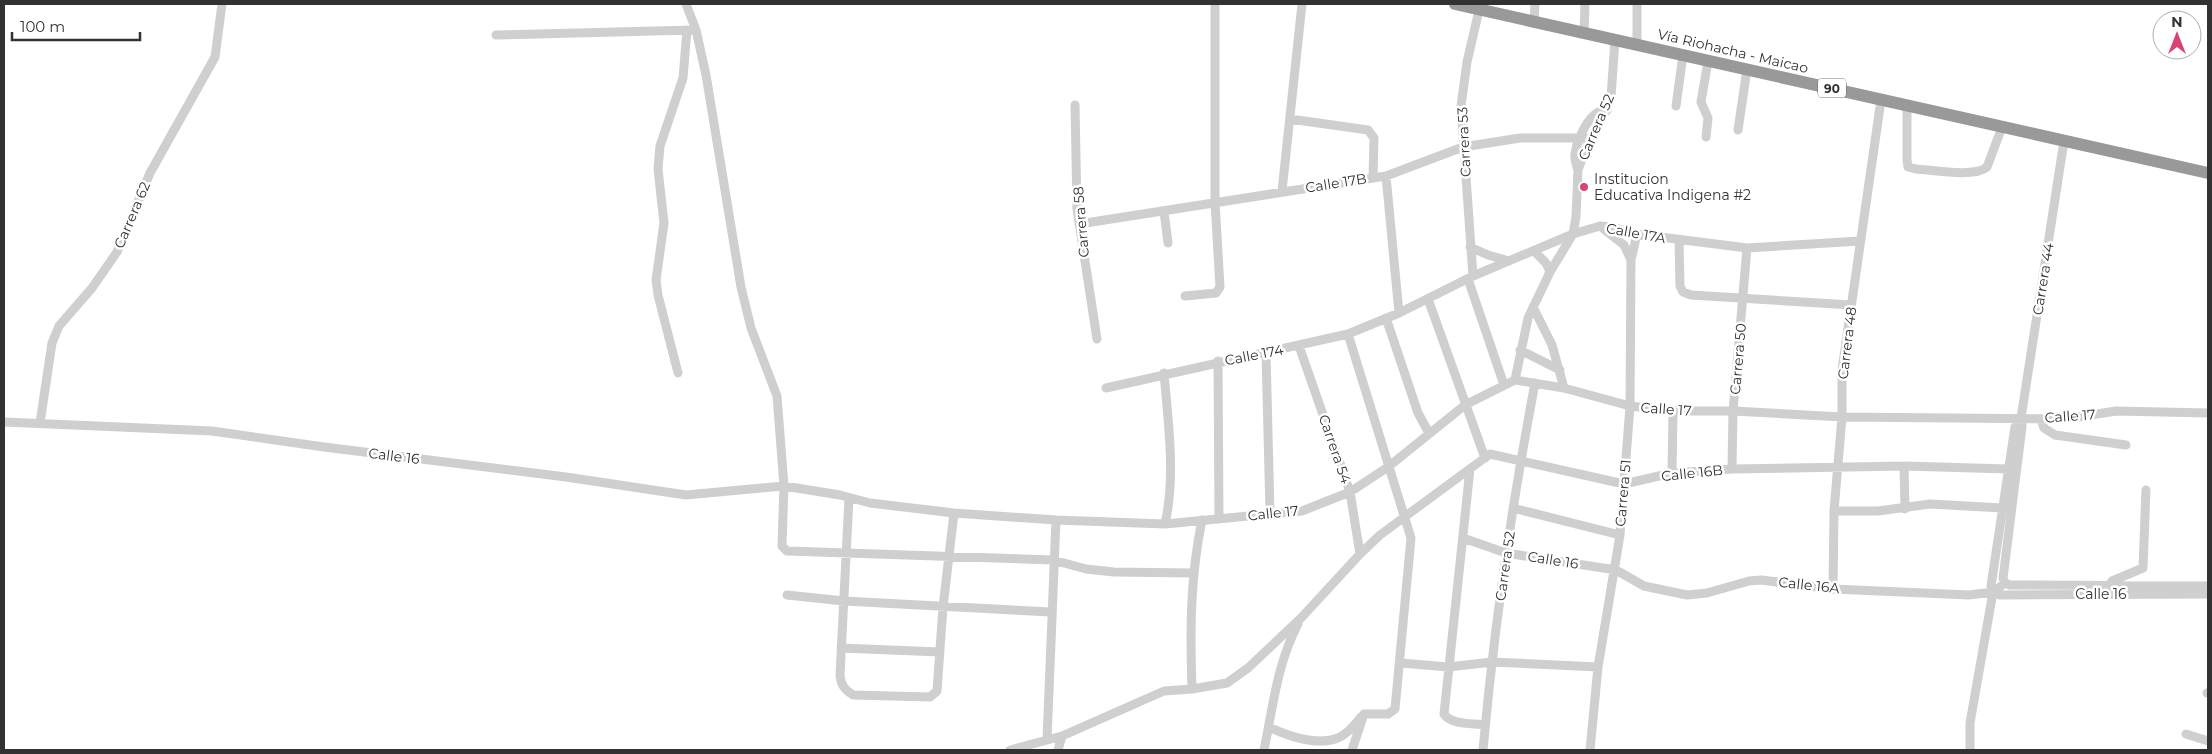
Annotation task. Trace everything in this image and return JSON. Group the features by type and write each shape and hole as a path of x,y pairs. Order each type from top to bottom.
{"highway":[{"name":"Vía Riohacha - Maicao","path":"1455,4 1480,7 1534,22 2208,173"}],"street":[{"name":"Carrera 62","path":"40,422 52,343 59,326 92,288 117,252 150,173 215,57 222,4"},
{"path":"686,4 706,75 741,287 751,328 777,396 784,486 782,546 787,551 1053,560 1086,570 1193,573"},
{"path":"1185,296 1216,292 1220,287 1215,202 1215,4"},
{"path":"1282,191 1302,4"},
{"path":"1534,22 1535,4"},
{"path":"1584,33 1585,4"},
{"path":"1637,4 1637,44"},
{"name":"Carrera 53","path":"1480,7 1461,106 1470,246 1470,277 1504,385"},
{"path":"496,34 692,30"},
{"path":"678,373 658,295 656,280 664,223 658,169 660,146 683,78 692,30"},
{"name":"Carrera 52","path":"1515,380 1520,350 1533,307 1550,272 1573,234 1576,217 1578,170 1575,152 1585,137 1594,114 1607,110 1613,88 1615,40"},
{"path":"1676,106 1684,55"},
{"path":"1706,137 1708,118 1701,102 1708,61"},
{"path":"1738,130 1747,69"},
{"name":"Carrera 48","path":"1833,589 1834,511 1842,417 1842,370 1881,100"},
{"name":"Carrera 58","path":"1076,105 1079,224 1097,339"},
{"path":"1907,105 1907,160 1908,167 1916,170 1982,171 1987,167 2002,127"},
{"path":"1290,119 1368,130 1374,138 1373,178"},
{"name":"Calle 17B","path":"1079,224 1386,176 1463,147 1520,138 1585,137"},
{"name":"Carrera 44","path":"2005,583 2003,578 2022,427 2021,418 2064,141"},
{"path":"1386,176 1399,313"},
{"path":"1164,212 1168,243"},
{"path":"1600,226 1624,245 1631,260"},
{"name":"Calle 17A","path":"1399,313 1470,277 1573,234 1600,226 1612,227 1637,234 1747,248 1860,241"},
{"name":"Carrera 51","path":"1590,750 1598,667 1616,570 1620,535 1630,406 1631,260 1637,234"},
{"path":"1679,240 1680,286 1682,292 1691,295 1851,305"},
{"path":"1470,246 1488,255 1509,261"},
{"name":"Carrera 50","path":"1732,469 1733,411 1747,248"},
{"path":"1534,251 1541,257 1550,272"},
{"path":"1010,750 1062,736 1164,691 1192,689 1227,683 1248,668 1302,617 1360,554 1405,516 1487,456 1465,405 1428,299"},
{"path":"1533,307 1546,331 1560,370 1564,388"},
{"name":"Calle 174","path":"1106,388 1164,373 1266,353 1348,334 1399,313"},
{"path":"1386,318 1418,413 1429,432"},
{"path":"1269,727 1300,738 1337,738 1351,729 1364,714 1388,714 1395,709 1401,663 1411,538 1348,334"},
{"name":"Carrera 54","path":"1298,346 1350,492 1360,554"},
{"path":"1520,350 1560,370"},
{"path":"1266,353 1270,514"},
{"path":"1218,362 1219,519"},
{"path":"1164,373 1170,452 1169,505 1165,524"},
{"name":"Calle 17","path":"954,514 1165,524 1302,511 1350,492 1388,467 1429,432 1465,405 1515,380 1564,388 1630,406 1673,411 1733,411 1842,417 2041,419 2076,419 2116,411 2208,412"},
{"name":"Carrera 52","path":"1483,750 1506,552 1520,461 1535,383"},
{"path":"1672,473 1673,411"},
{"name":"Carrera 44","path":"1970,750 1970,723 1994,592 1991,586 2002,508 2015,427 2021,418"},
{"path":"2041,419 2044,428 2055,435 2126,445"},
{"name":"Calle 16","path":"4,422 40,422 212,431 566,477 686,495 784,486 870,503 954,514"},
{"name":"Calle 16B","path":"1487,456 1520,461 1624,484 1672,473 1732,469 1838,466 2008,469"},
{"path":"1904,466 1905,509"},
{"path":"1470,469 1444,714 1447,719 1453,721 1485,725"},
{"path":"2109,589 2112,581 2143,568 2146,490"},
{"path":"849,498 841,648 841,684 845,690 853,695 935,695 938,691 943,607 954,514"},
{"path":"1834,511 1905,509 1930,504 2002,508"},
{"path":"1513,508 1620,535"},
{"path":"1047,740 1056,520"},
{"path":"1192,689 1190,604 1202,520"},
{"name":"Calle 16","path":"1463,538 1506,552 1616,570"},
{"name":"Calle 16A","path":"1616,570 1644,586 1686,595 1707,593 1749,580 1833,589 1961,595 1994,592"},
{"name":"Calle 16","path":"2005,583 2010,586 2208,594"},
{"path":"1994,592 2005,583"},
{"name":"Calle 16","path":"1994,592 2000,595 2208,586"},
{"path":"787,595 844,601 1051,612"},
{"path":"1264,750 1278,672 1289,642 1302,617"},
{"path":"841,648 940,652"},
{"path":"1401,663 1448,666 1492,662 1598,667"},
{"path":"1352,750 1364,714"},
{"path":"2186,734 2208,741"},
{"path":"1058,750 1062,736"}],"place":[{"name":"Institucion Educativa Indigena #2","path":"1584,187"}]}
